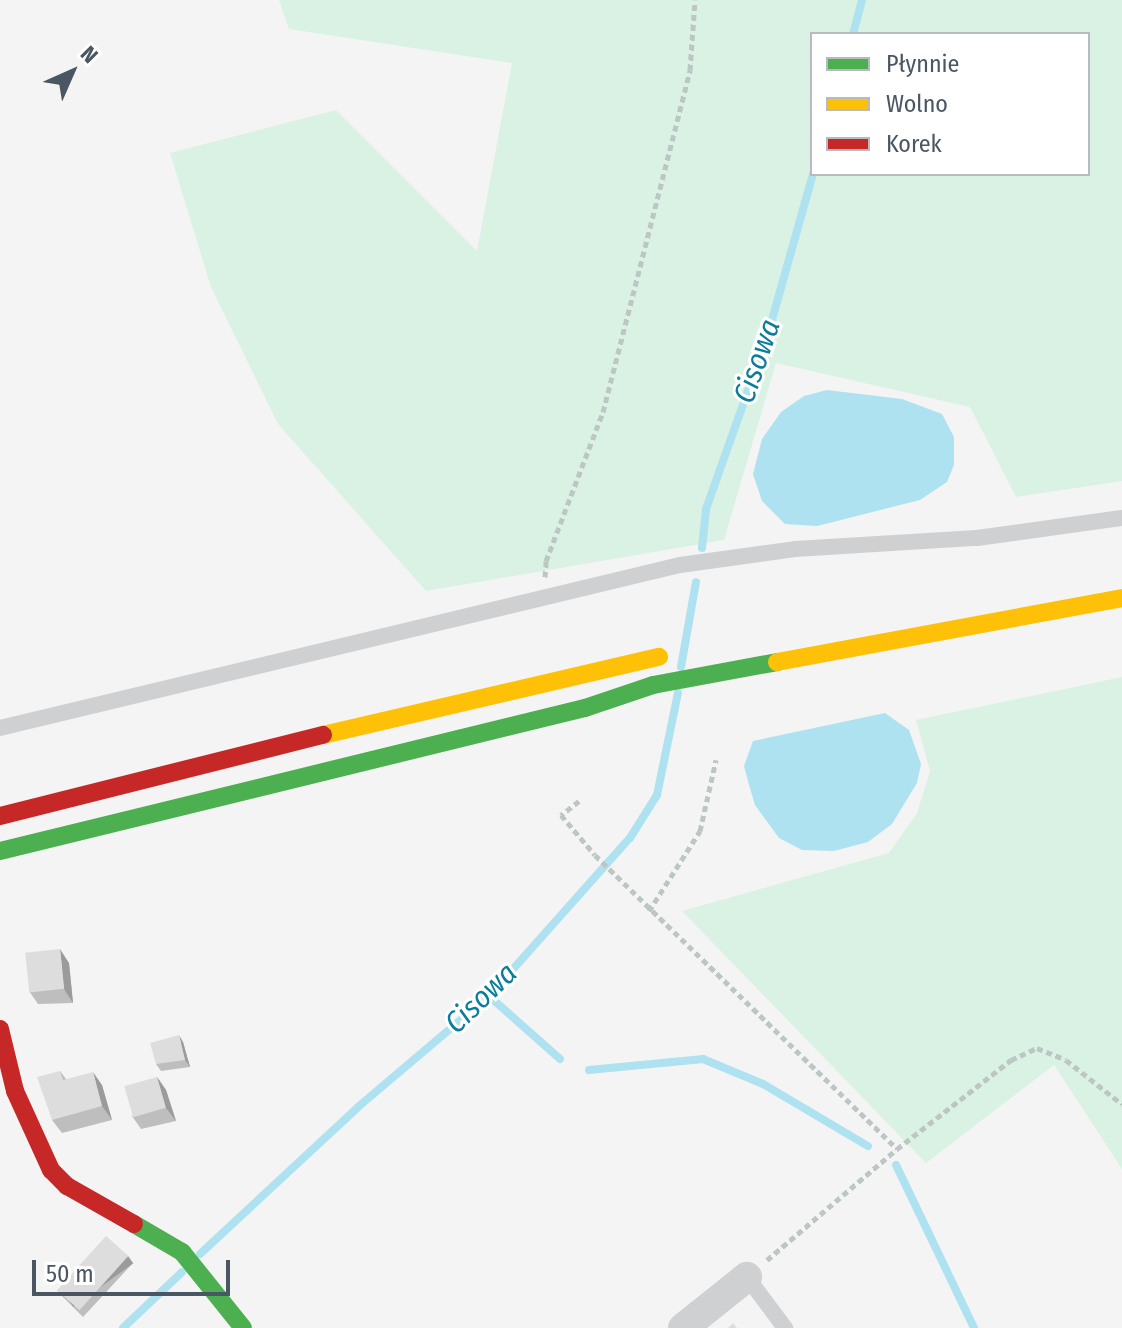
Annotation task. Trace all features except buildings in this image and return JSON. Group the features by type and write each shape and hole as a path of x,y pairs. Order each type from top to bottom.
{"main road":[{"path":"0,851 585,708 653,685 1122,598"},
{"path":"0,816 443,705 686,651"},
{"path":"0,1029 15,1091 51,1170 67,1186 153,1231 182,1252 243,1328"}],"street":[{"path":"683,1328 747,1277"}],"lane":[{"path":"0,728 543,594 680,565 795,549 977,538 1122,518"},
{"path":"747,1277 785,1328"}],"path":[{"path":"543,594 546,561 607,397 690,70 695,0"},
{"path":"649,911 700,831 716,760"},
{"path":"579,801 561,815 616,878 897,1149"},
{"path":"747,1277 897,1149 1011,1060 1037,1048 1066,1060 1122,1104"}],"green space":[{"path":"279,0 1122,0 1122,481 1016,497 970,407 776,363 724,540 426,591 278,424 211,287 170,153 336,110 477,251 512,63 289,29"},
{"path":"1122,677 1122,1169 1054,1065 926,1163 682,911 889,853 917,813 930,771 916,720"}],"water":[{"path":"827,390 902,399 942,414 954,437 954,465 947,482 920,500 817,526 785,524 762,501 753,474 762,439 781,412 804,396"},
{"path":"885,713 909,730 921,764 917,783 892,824 868,842 834,851 802,850 779,838 755,805 749,785 744,766 753,741"}],"waterway":[{"name":"Cisowa","path":"854,32 862,0"},
{"name":"Cisowa","path":"702,548 706,509 768,334 812,176"},
{"name":"Cisowa","path":"681,667 696,582"},
{"name":"Cisowa","path":"200,1254 358,1107 489,996 630,838 657,795 678,693"},
{"path":"489,996 560,1059"},
{"path":"589,1070 703,1059 763,1084 868,1146"},
{"path":"896,1165 974,1328"},
{"name":"Cisowa","path":"123,1328 182,1272"}],"traffic: fast":[{"path":"0,851 585,708 653,685 777,662"},
{"path":"134,1224 182,1252 243,1328"}],"traffic: slow":[{"path":"777,662 1122,598"},
{"path":"323,735 659,657"}],"traffic: jam":[{"path":"0,816 323,735"},
{"path":"0,1029 15,1091 51,1170 67,1186 134,1224"}]}
